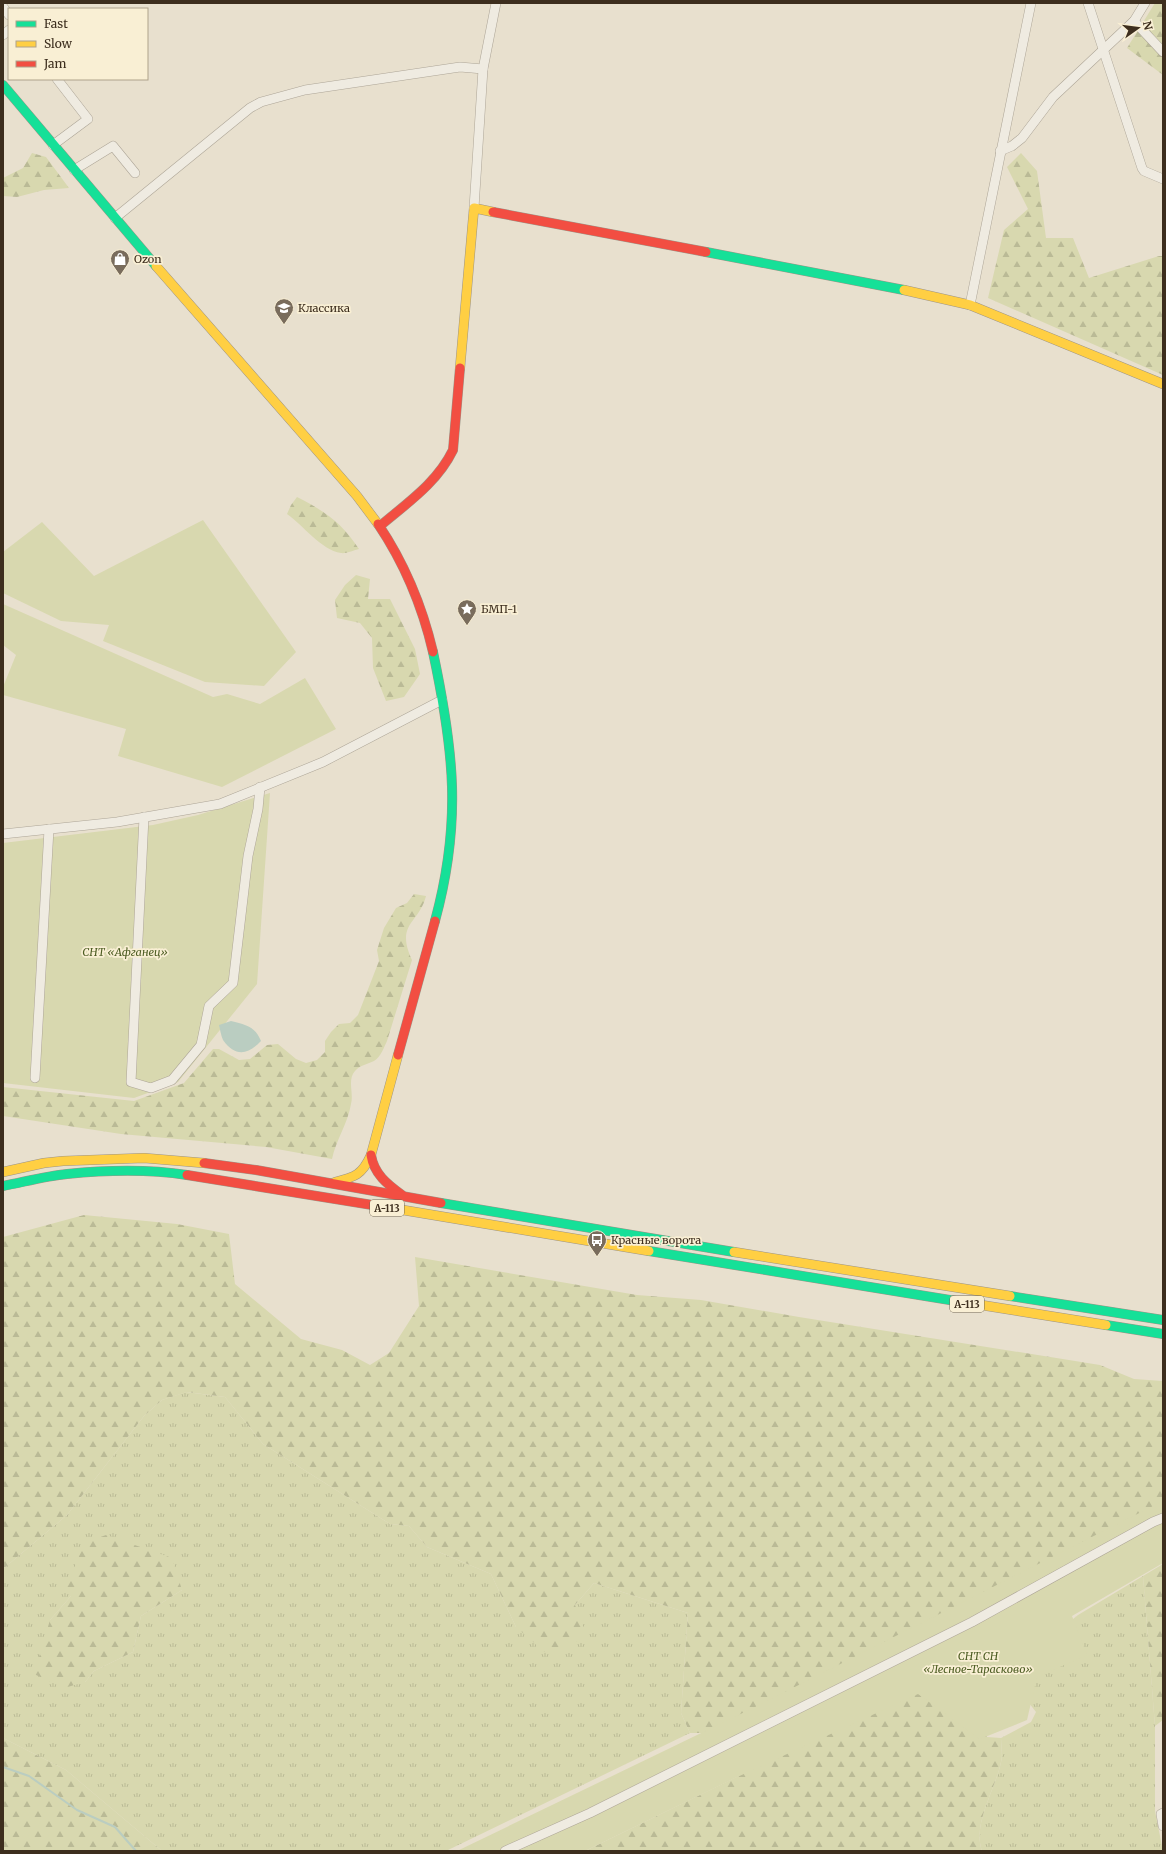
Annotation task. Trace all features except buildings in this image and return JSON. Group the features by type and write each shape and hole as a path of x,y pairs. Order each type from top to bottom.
{"main road":[{"path":"3,84 74,170 280,406 380,526 409,578 420,604 432,648 442,700 453,784 452,827 448,863 442,895 371,1155 361,1173 354,1177 332,1183"},
{"path":"380,526 438,475 449,459 453,450 474,208 940,297 970,305 1163,384"},
{"path":"371,1155 371,1161 379,1178 403,1196"},
{"name":"А-113","path":"3,1172 44,1163 144,1158 185,1161 332,1183 533,1219 1163,1320"},
{"name":"А-113","path":"3,1186 66,1174 110,1170 158,1171 254,1185 546,1235 1163,1334"}],"street":[{"path":"474,208 482,68 496,3"},
{"path":"970,305 1031,3"},
{"path":"1088,3 1104,48 1142,168 1144,171 1163,179"},
{"path":"1000,151 1012,146 1022,138 1052,97 1134,21 1145,3"},
{"path":"1134,21 1163,52"},
{"path":"115,218 250,108 261,102 305,90 460,66 482,68"},
{"path":"53,145 88,119 58,80"},
{"path":"74,170 113,146 135,173"},
{"path":"3,834 117,822 220,804 323,762 442,700"},
{"path":"144,817 131,1082 151,1088 172,1080 201,1045 209,1006 233,983 248,856 258,808 260,787"},
{"path":"34,1078 49,829"},
{"path":"505,1851 590,1812 972,1622 1153,1522 1163,1518"},
{"path":"1163,1813 1161,1814 1163,1826"}],"green space":[{"path":"1155,3 1163,3 1163,75 1127,48"},
{"path":"32,153 46,157 69,188 44,190 17,197 3,196 3,178 23,168"},
{"path":"1021,153 1037,171 1046,238 1073,238 1089,278 1163,256 1163,375 988,298 1004,230 1028,209 1007,167"},
{"path":"297,497 332,518 346,532 359,549 341,553 326,547 319,542 287,514"},
{"path":"203,520 296,652 264,686 205,682 103,641 109,625 61,621 3,593 3,552 42,522 94,576"},
{"path":"356,575 370,579 368,599 390,599 415,649 420,674 404,697 386,701 373,668 372,638 360,623 337,618 335,600 345,585"},
{"path":"3,604 213,697 227,694 260,704 305,678 336,729 222,787 118,756 126,729 3,695 3,687 16,655 3,645"},
{"name":"СНТ «Афганец»","path":"270,793 257,984 178,1082 134,1098 3,1083 3,843 153,825 198,815"},
{"path":"414,894 426,896 423,905 407,931 407,948 412,960 387,1041 379,1057 374,1061 359,1067 351,1078 352,1100 345,1125 336,1145 332,1159 266,1147 121,1134 3,1116 3,1087 134,1101 184,1083 213,1049 219,1049 239,1060 250,1059 267,1045 278,1044 296,1059 306,1063 317,1060 325,1052 325,1041 331,1032 339,1024 350,1023 358,1015 379,961 377,950 384,928 396,908 407,903"},
{"path":"84,1215 177,1224 229,1234 235,1284 301,1339 342,1350 370,1365 389,1353 419,1306 415,1257 637,1295 701,1300 1100,1365 1134,1379 1163,1381 1163,1506 721,1733 690,1733 681,1713 688,1613 594,1583 575,1605 585,1631 570,1649 547,1654 516,1627 491,1574 427,1547 409,1526 390,1524 263,1444 225,1397 187,1392 162,1400 144,1416 67,1515 3,1569 3,1237"},
{"path":"186,1392 225,1397 263,1444 390,1524 409,1526 427,1547 491,1574 516,1627 575,1605 594,1583 688,1613 681,1713 690,1733 446,1851 162,1851 66,1770 3,1738 3,1569 67,1515 144,1416 162,1400","holes":["182,1590 141,1616 133,1652 94,1671 85,1682 50,1620 71,1596"]},
{"name":"СНТ СН «Лесное-Тарасково»","path":"1163,1501 1163,1563 1072,1616 1087,1655 1037,1677 1027,1720 980,1739 918,1694 735,1778 585,1851 457,1851 755,1707"},
{"path":"106,1535 172,1558 182,1590 141,1616 133,1652 94,1671 85,1682 64,1688 34,1674 50,1620 71,1596 66,1589 84,1543"},
{"path":"1163,1564 1163,1720 1155,1726 1143,1576"},
{"path":"1143,1576 1155,1726 1155,1811 1163,1851 982,1851 980,1829 982,1818 1001,1762 1001,1738 1031,1722 1036,1712 1010,1679 1018,1663 1078,1615"},
{"path":"925,1685 960,1701 987,1737 1001,1738 1001,1762 982,1818 980,1829 982,1851 585,1851"},
{"path":"3,1738 66,1770 162,1851 3,1851"}],"shaded area":[{"path":"231,1021 246,1025 253,1029 261,1041 256,1046 246,1051 242,1052 232,1049 223,1040 219,1025"}],"waterway":[{"path":"3,1767 29,1776 77,1810 115,1827 136,1851"}],"traffic: fast":[{"path":"3,85 156,266"},
{"path":"706,252 904,290"},
{"path":"433,652 446,722 452,786 452,818 449,851 444,885 435,921"},
{"path":"3,1186 59,1175 97,1172 142,1171 187,1175"},
{"path":"441,1203 734,1252"},
{"path":"649,1251 956,1301"},
{"path":"1010,1296 1163,1320"},
{"path":"1106,1325 1163,1334"}],"traffic: slow":[{"path":"460,368 474,208 493,212"},
{"path":"156,266 357,496 378,524"},
{"path":"904,290 970,305 1163,384"},
{"path":"335,1182 353,1177 361,1171 368,1162 398,1055"},
{"path":"3,1172 44,1163 63,1161 144,1158 204,1163"},
{"path":"397,1209 649,1251"},
{"path":"734,1252 1010,1296"},
{"path":"956,1301 1106,1325"}],"traffic: jam":[{"path":"493,212 706,252"},
{"path":"380,526 421,492 439,473 453,450 460,368"},
{"path":"378,524 388,539 412,585 424,618 433,652"},
{"path":"398,1055 435,921"},
{"path":"371,1155 378,1173 386,1183 402,1195"},
{"path":"204,1163 256,1170 441,1203"},
{"path":"187,1175 397,1209"}],"place":[{"name":"Ozon","path":"120,276"},
{"name":"Классика","path":"284,325"},
{"name":"БМП-1","path":"467,626"},
{"name":"Красные ворота","path":"597,1257"}]}
